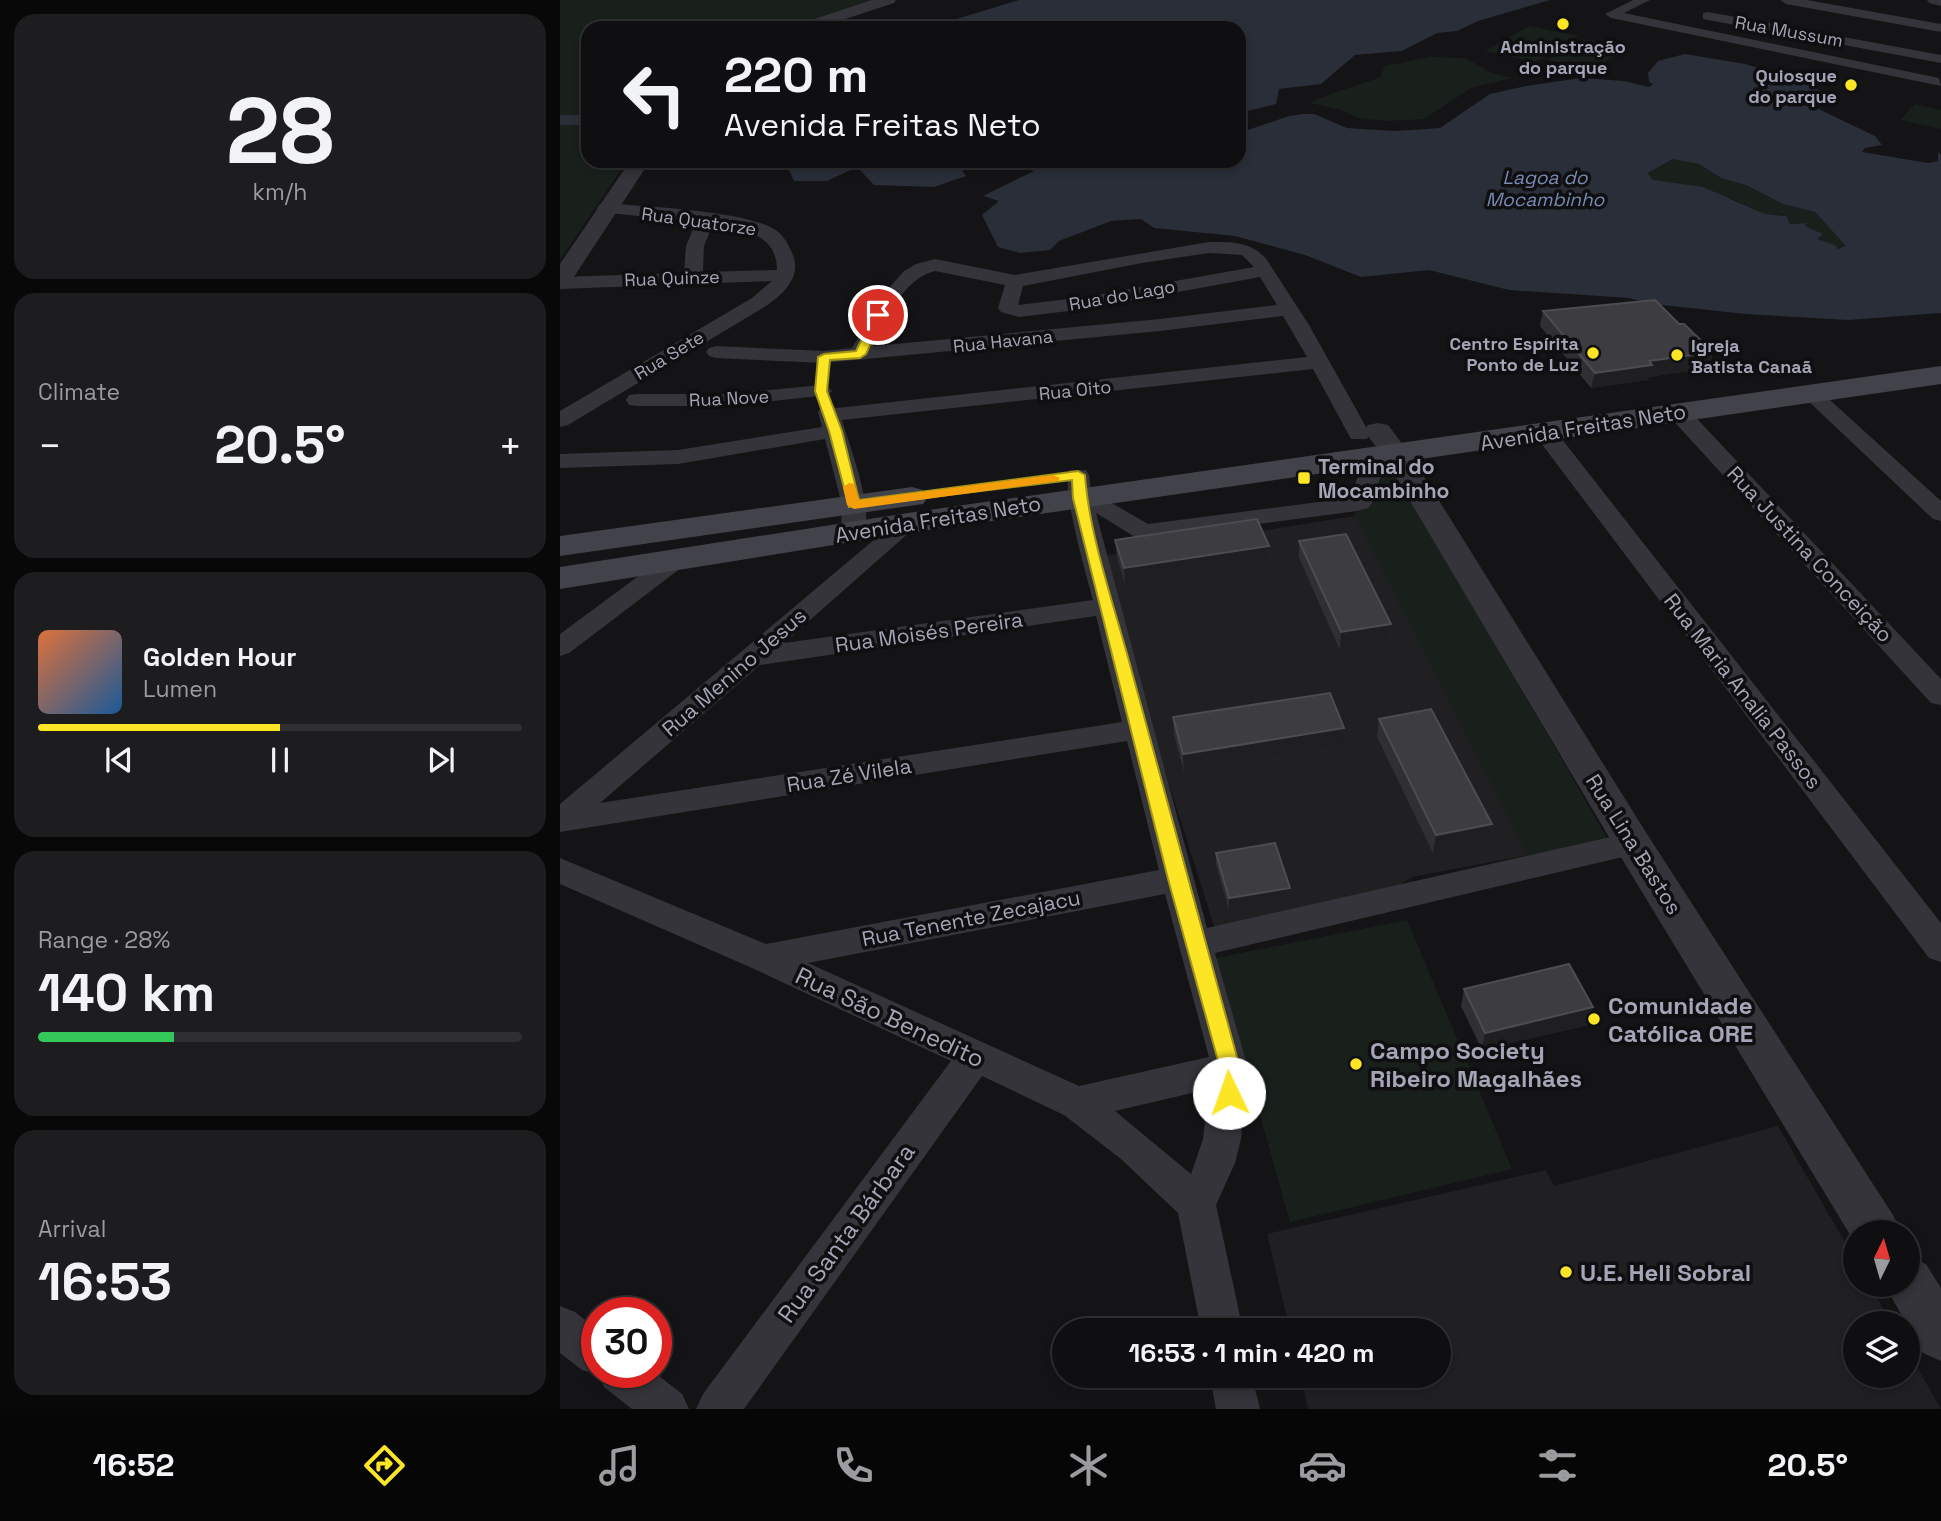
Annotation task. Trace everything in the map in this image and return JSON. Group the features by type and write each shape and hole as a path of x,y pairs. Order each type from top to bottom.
{"main road":[{"name":"Avenida Freitas Neto","path":"1377,444 1546,434 1678,412 1812,394 1940,370"},
{"name":"Avenida Freitas Neto","path":"560,545 853,518 1081,490 1377,444 1743,380 1940,370"},
{"path":"1743,380 1766,401"},
{"name":"Avenida Freitas Neto","path":"560,578 676,561 853,518 908,523 1081,490"}],"street":[{"path":"824,21 888,0"},
{"path":"1786,0 1941,28"},
{"path":"1935,0 1941,1"},
{"path":"1663,8 1641,1 1611,14 1940,85"},
{"name":"Rua Mussum","path":"1690,13 1941,59"},
{"path":"560,282 606,208 635,168"},
{"name":"Rua Quatorze","path":"606,208 706,220 765,231 778,241 787,264 781,282"},
{"path":"694,276 695,246 706,220"},
{"name":"Rua do Lago","path":"860,354 886,303 925,266 935,265 1014,281 1219,245 1248,250 1289,309 1319,362 1377,444"},
{"name":"Rua do Lago","path":"1014,281 1008,308 1019,311 1084,303 1264,271"},
{"name":"Rua Quinze","path":"560,282 694,276 781,282"},
{"name":"Rua Sete","path":"560,420 781,282"},
{"name":"Rua Havana","path":"716,352 824,357 1160,326 1289,309"},
{"path":"824,357 821,391 833,423 853,518"},
{"name":"Rua Oito","path":"560,461 678,457 833,423 1319,362"},
{"name":"Rua Nove","path":"637,400 727,400 821,391"},
{"path":"1812,394 1941,514"},
{"name":"Rua Justina Conceição","path":"1678,412 1941,696"},
{"name":"Rua Maria Analia Passos","path":"1546,434 1941,948"},
{"path":"1081,490 1144,532 1357,504 1360,503 1377,444"},
{"name":"Rua Lina Bastos","path":"1377,444 1633,844 1868,1220"},
{"path":"1081,490 1107,606 1177,879 1230,1068 1222,1139 1216,1163 1196,1204 1220,1318"},
{"name":"Rua Menino Jesus","path":"560,821 908,523"},
{"path":"560,646 676,561"},
{"name":"Rua Moisés Pereira","path":"751,657 1107,606"},
{"name":"Rua Zé Vilela","path":"560,821 1139,729"},
{"path":"1196,944 1633,844"},
{"name":"Rua São Benedito","path":"560,870 764,958 1077,1103 1134,1147 1196,1204"},
{"name":"Rua Tenente Zecajacu","path":"764,958 1177,879"},
{"name":"Rua Santa Bárbara","path":"718,1409 975,1057"},
{"path":"1077,1103 1230,1068"},
{"path":"1917,1297 1941,1335"},
{"path":"560,1327 581,1343"},
{"path":"640,1388 667,1409"},
{"path":"1234,1388 1238,1409"}],"shaded area":[{"path":"560,0 874,0 810,21 581,21 581,168 622,168 560,260"},
{"path":"1529,26 1578,36 1536,62 1485,51"},
{"path":"1584,39 1627,48 1592,70 1548,60"},
{"path":"1430,57 1465,58 1492,73 1513,78 1471,88 1424,119 1387,121 1358,118 1342,110 1310,103 1380,77 1385,66"},
{"path":"1915,104 1941,110 1941,129 1900,120"},
{"path":"1673,159 1699,164 1721,178 1746,185 1783,204 1815,212 1846,246 1838,249 1835,245 1817,239 1822,234 1805,226 1805,223 1790,224 1783,215 1765,214 1733,199 1653,180 1648,173"},
{"path":"1395,469 1608,840 1527,855 1355,516 1382,471"},
{"path":"1382,471 1608,840 1412,877 1386,895 1216,932 1097,557 1354,516"},
{"name":"Campo Society Ribeiro Magalhães","path":"1407,920 1512,1169 1290,1222 1216,958"},
{"name":"U.E. Heli Sobral","path":"1778,1126 1843,1239 1843,1297 1876,1297 1885,1311 1843,1311 1843,1388 1920,1388 1920,1372 1941,1409 1308,1409 1304,1388 1451,1388 1451,1318 1287,1318 1267,1234 1546,1170 1554,1186"}],"water":[{"path":"1019,0 1550,0 1478,21 1457,31 1437,33 1402,51 1355,55 1321,84 1279,89 1276,104 1246,111 1246,21 950,21"},
{"name":"Lagoa do Mocambinho","path":"1685,54 1745,64 1803,81 1821,91 1806,99 1808,104 1875,136 1882,145 1865,148 1862,152 1928,163 1938,161 1938,153 1941,154 1941,313 1848,320 1746,314 1652,304 1629,298 1509,290 1429,270 1361,277 1305,255 1235,236 1154,228 1141,219 1111,221 1059,241 1050,250 1020,253 998,247 982,215 999,201 983,196 1034,171 1024,168 1246,168 1246,131 1289,116 1314,114 1347,128 1395,131 1440,128 1490,94 1581,78 1624,81 1649,87 1653,84 1649,82 1648,73 1658,61","holes":["1673,159 1699,164 1721,178 1746,185 1783,204 1815,212 1846,246 1838,249 1835,245 1817,239 1823,234 1805,226 1807,223 1790,224 1786,216 1765,214 1703,187 1653,180 1648,173"]},
{"path":"788,168 855,168 827,181 794,181"},
{"path":"858,168 961,168 966,176 934,187 874,185"}],"building":[{"path":"1655,300 1713,352 1649,361 1652,365 1595,373 1543,311"},
{"path":"1257,519 1269,546 1124,568 1115,540"},
{"path":"1346,534 1391,624 1341,632 1299,541"},
{"path":"1330,693 1344,728 1183,754 1173,717"},
{"path":"1431,709 1492,824 1436,835 1379,719"},
{"path":"1275,843 1290,888 1229,898 1216,853"},
{"path":"1569,964 1593,1007 1485,1033 1464,989"}],"waterway":[{"path":"560,120 581,120"}],"slow traffic":[{"path":"849,487 854,505 1053,478"}],"place":[{"name":"Administração do parque","path":"1563,24"},
{"name":"Quiosque do parque","path":"1851,85"},
{"name":"Centro Espírita Ponto de Luz","path":"1593,353"},
{"name":"Igreja Batista Canaã","path":"1677,355"},
{"name":"Terminal do Mocambinho","path":"1304,478"},
{"name":"Comunidade Católica ORE","path":"1594,1019"},
{"name":"Campo Society Ribeiro Magalhães","path":"1356,1064"},
{"name":"U.E. Heli Sobral","path":"1566,1272"}],"route":[{"path":"878,315 860,354 824,357 821,391 835,431 854,505 1078,475 1080,498 1107,606 1177,879 1230,1068 1229,1093"}]}
